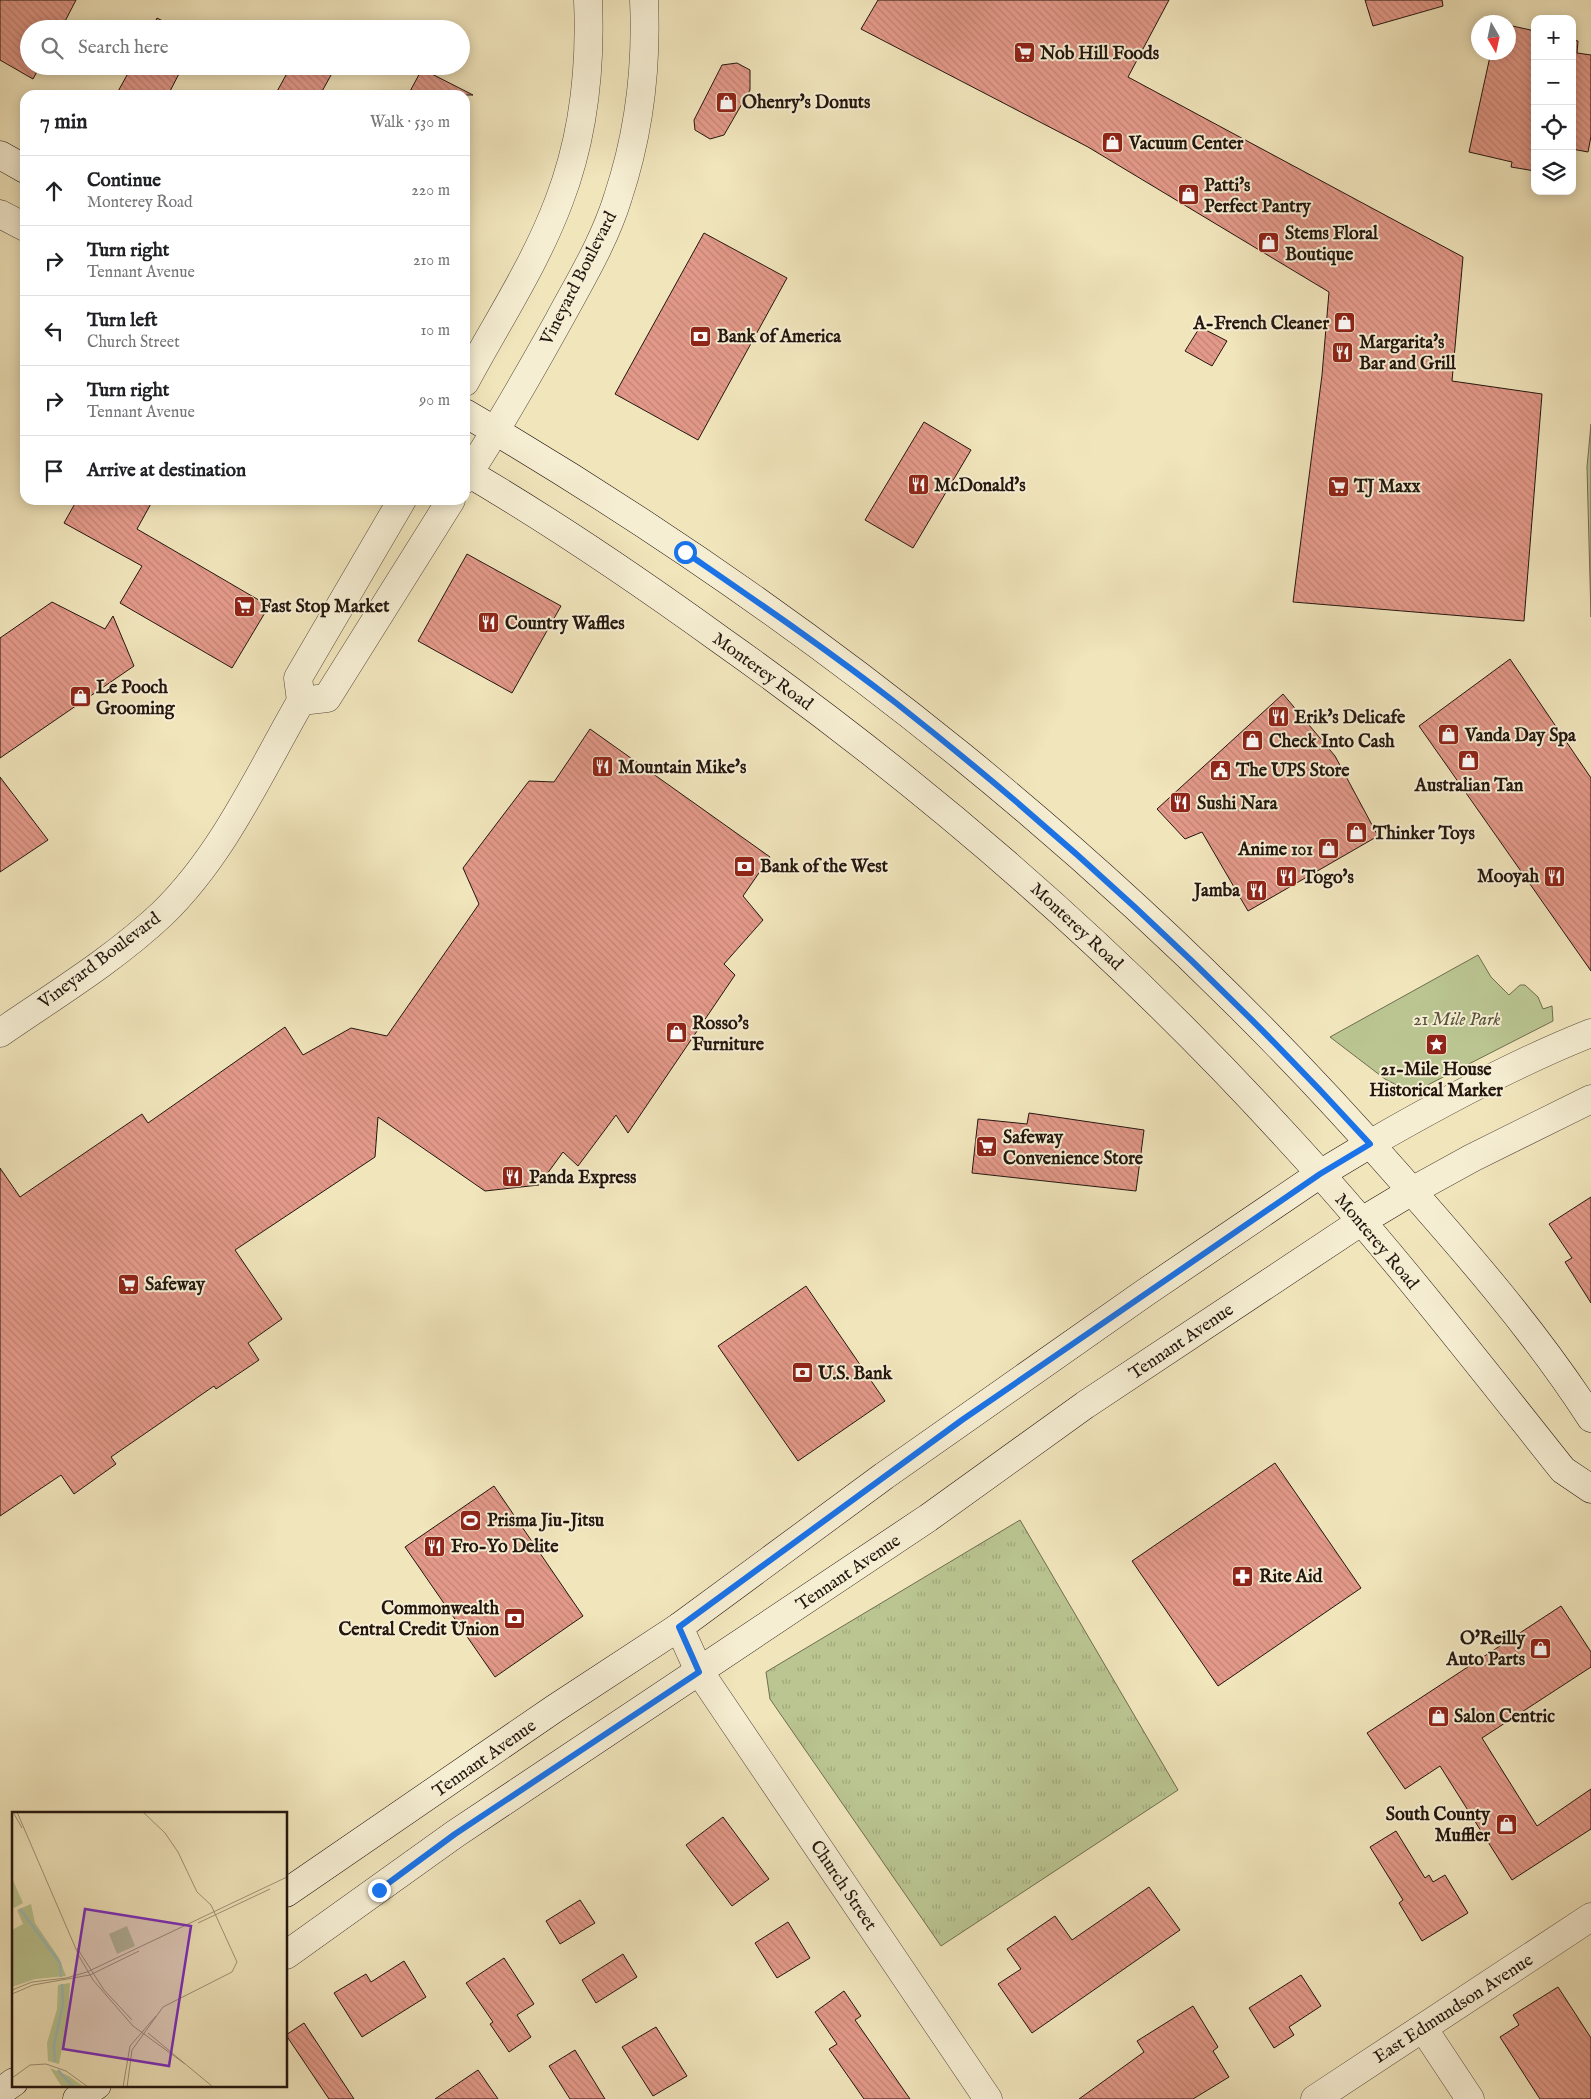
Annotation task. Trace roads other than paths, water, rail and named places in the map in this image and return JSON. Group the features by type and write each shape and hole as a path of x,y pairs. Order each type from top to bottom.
{"main road":[{"path":"470,373 523,279 559,201 583,118 589,46 588,0"},
{"name":"Vineyard Boulevard","path":"470,469 495,431 572,296 598,247 618,198 633,141 642,85 646,38 644,0"},
{"path":"0,156 20,166"},
{"path":"0,214 20,225"},
{"path":"470,416 618,507 755,600 896,703 1049,830 1221,988 1316,1085 1454,1240 1550,1358 1591,1418"},
{"name":"Monterey Road","path":"470,477 530,511 648,588 786,686 936,803 1006,862 1121,966 1236,1083 1362,1221 1563,1470 1591,1489"},
{"path":"399,505 298,678 301,702 327,698 449,505"},
{"name":"Vineyard Boulevard","path":"0,1033 96,968 163,913 217,846 301,702"},
{"name":"Tennant Avenue","path":"288,1892 670,1632 962,1420 1320,1174 1447,1102 1540,1055 1591,1033"},
{"name":"Tennant Avenue","path":"288,1954 455,1834 928,1518 1085,1405 1362,1221 1472,1158 1591,1098"},
{"name":"Church Street","path":"670,1632 988,2099"},
{"name":"East Edmundson Avenue","path":"1315,2099 1591,1916"},
{"path":"1423,2028 1470,2099"},
{"path":"0,2092 12,2083"},
{"path":"77,2099 96,2086"}],"place":[{"name":"Nob Hill Foods","path":"1024,53"},
{"name":"Ohenry's Donuts","path":"726,102"},
{"name":"Vacuum Center","path":"1113,143"},
{"name":"Patti's Perfect Pantry","path":"1188,195"},
{"name":"Stems Floral Boutique","path":"1269,243"},
{"name":"A-French Cleaner","path":"1345,323"},
{"name":"Bank of America","path":"701,336"},
{"name":"Margarita's Bar and Grill","path":"1343,352"},
{"name":"McDonald's","path":"918,485"},
{"name":"TJ Maxx","path":"1338,486"},
{"name":"Fast Stop Market","path":"244,606"},
{"name":"Country Waffles","path":"489,623"},
{"name":"Le Pooch Grooming","path":"80,697"},
{"name":"Erik's Delicafe","path":"1278,717"},
{"name":"Vanda Day Spa","path":"1449,735"},
{"name":"Check Into Cash","path":"1253,741"},
{"name":"Australian Tan","path":"1469,760"},
{"name":"Mountain Mike's","path":"602,767"},
{"name":"The UPS Store","path":"1220,770"},
{"name":"Sushi Nara","path":"1181,803"},
{"name":"Thinker Toys","path":"1357,833"},
{"name":"Anime 101","path":"1329,849"},
{"name":"Bank of the West","path":"744,866"},
{"name":"Mooyah","path":"1555,876"},
{"name":"Togo's","path":"1286,877"},
{"name":"Jamba","path":"1256,890"},
{"name":"Rosso's Furniture","path":"676,1033"},
{"name":"21-Mile House Historical Marker","path":"1436,1044"},
{"name":"Safeway Convenience Store","path":"987,1147"},
{"name":"Panda Express","path":"513,1177"},
{"name":"Safeway","path":"129,1284"},
{"name":"U.S. Bank","path":"802,1373"},
{"name":"Prisma Jiu-Jitsu","path":"471,1520"},
{"name":"Fro-Yo Delite","path":"435,1546"},
{"name":"Rite Aid","path":"1243,1576"},
{"name":"Commonwealth Central Credit Union","path":"515,1618"},
{"name":"O'Reilly Auto Parts","path":"1541,1648"},
{"name":"Salon Centric","path":"1438,1716"},
{"name":"South County Muffler","path":"1506,1824"}],"park label":[{"name":"21 Mile Park","path":"1457,1019"}]}
